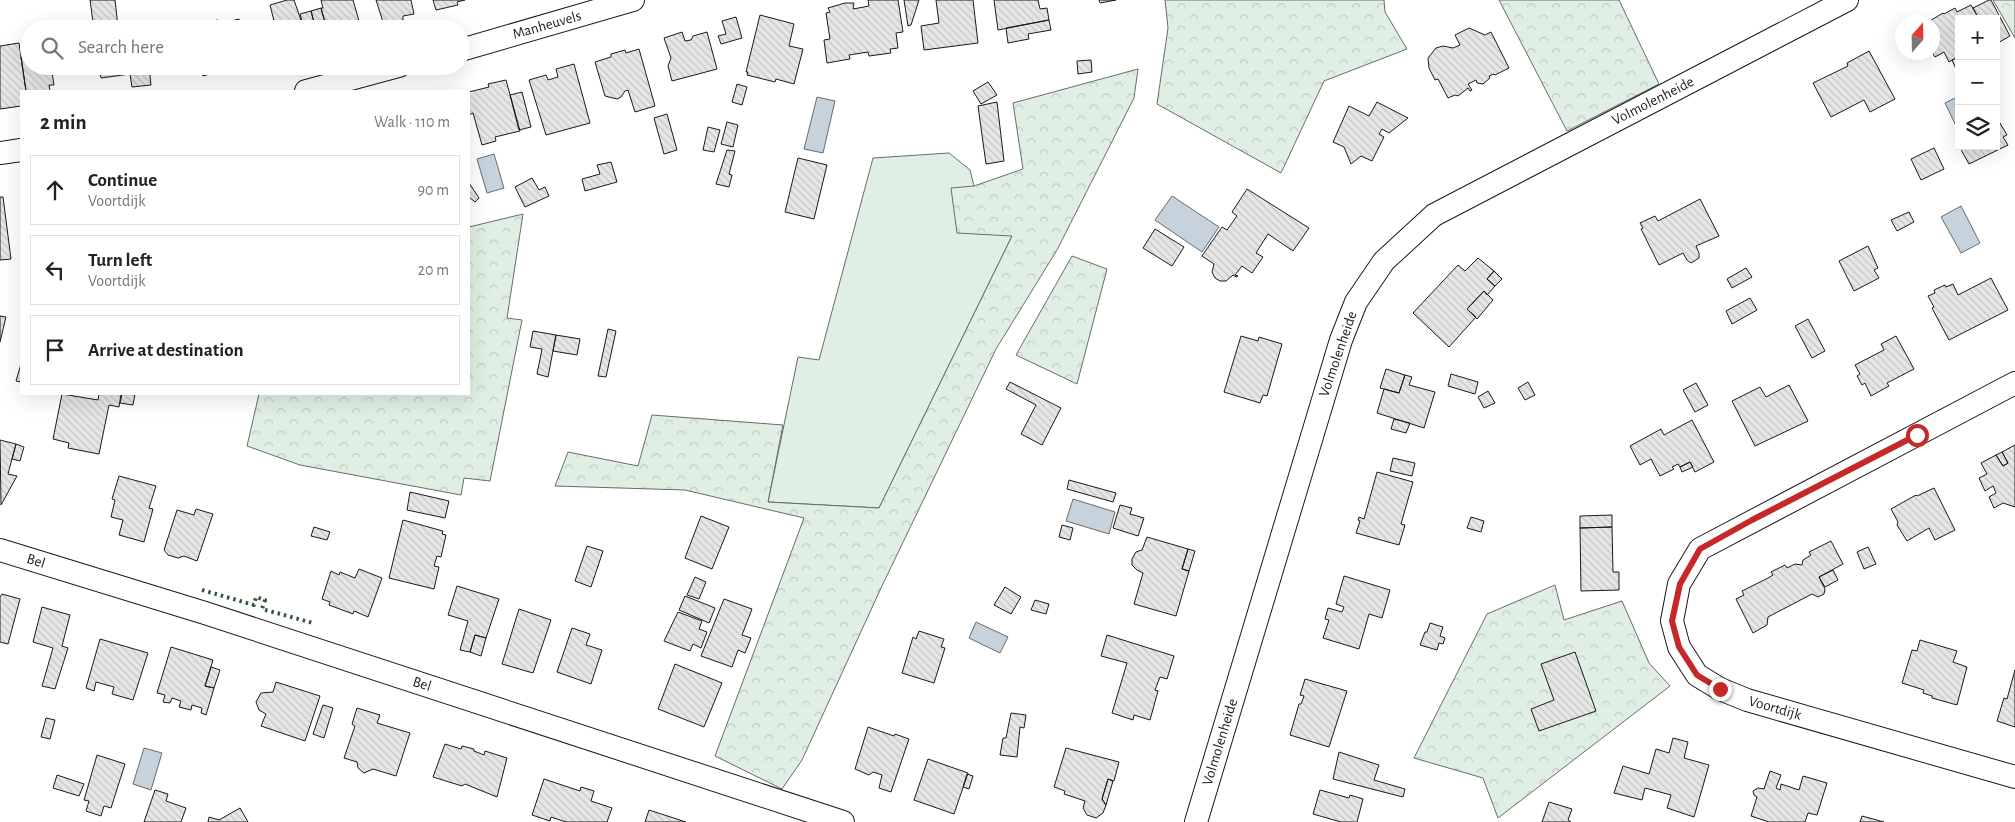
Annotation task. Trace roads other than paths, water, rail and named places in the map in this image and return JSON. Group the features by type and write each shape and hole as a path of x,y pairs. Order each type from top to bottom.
{"street":[{"name":"Manheuvels","path":"470,47 633,0"},
{"name":"Volmolenheide","path":"1196,822 1341,340 1356,302 1384,262 1434,214 1847,0"},
{"path":"310,90 366,75"},
{"path":"0,153 20,150"},
{"name":"Voortdijk","path":"2015,383 1700,549 1680,584 1672,621 1679,647 1697,675 1720,689 1756,702 2015,777"},
{"name":"Bel","path":"0,550 204,613 843,822"}]}
